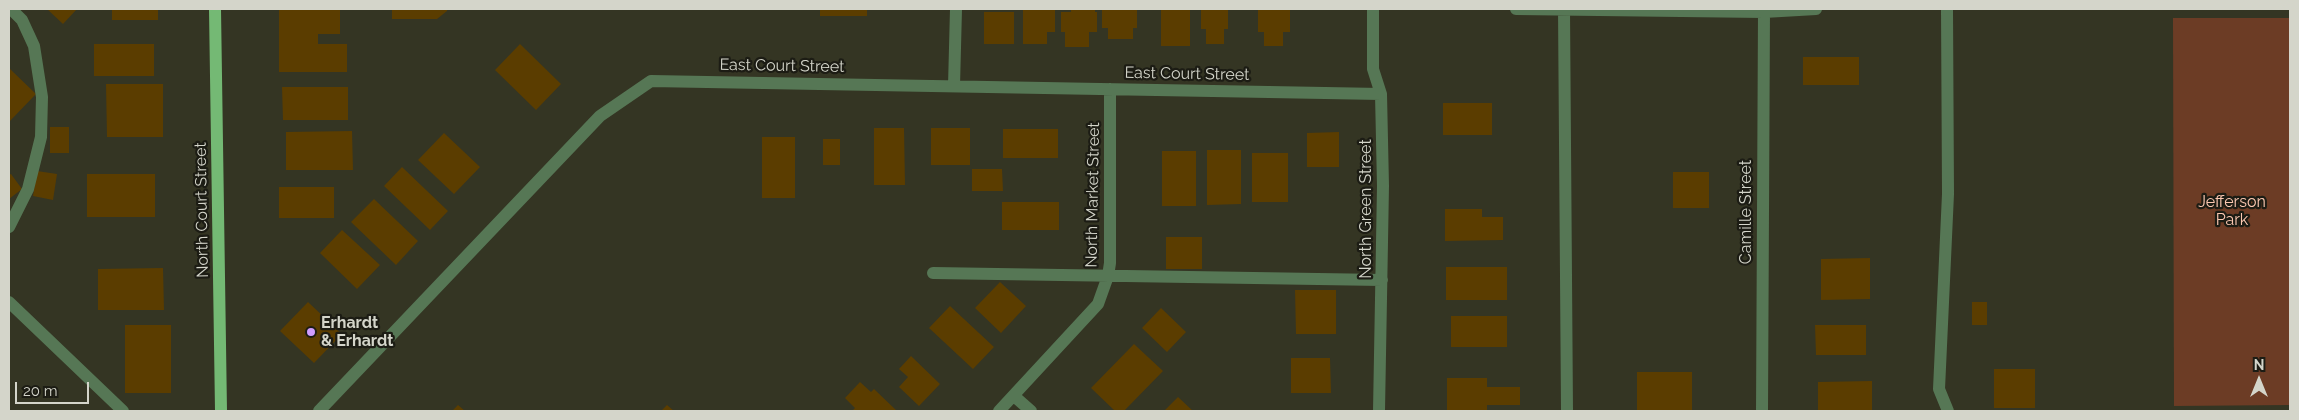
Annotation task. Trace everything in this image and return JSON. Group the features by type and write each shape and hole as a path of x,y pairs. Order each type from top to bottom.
{"main road":[{"name":"North Court Street","path":"215,9 221,411"}],"street":[{"path":"9,227 28,189 41,137 42,97 34,46 22,20 11,9"},
{"path":"954,86 956,9"},
{"name":"North Green Street","path":"1373,9 1373,69 1381,94 1383,186 1379,411"},
{"path":"1516,9 1764,12 1816,9"},
{"path":"1564,9 1567,411"},
{"path":"1947,9 1948,194 1938,389 1948,411"},
{"name":"Camille Street","path":"1762,411 1764,12"},
{"name":"East Court Street","path":"319,411 600,116 652,80 1381,94"},
{"name":"North Market Street","path":"999,411 1098,304 1108,276 1110,262 1110,90"},
{"path":"933,273 1382,280"},
{"path":"9,302 123,411"},
{"path":"1014,396 1030,411"}],"green space":[{"name":"Jefferson Park","path":"2173,18 2290,18 2290,405 2174,406"}],"building":[{"path":"47,9 77,9 63,24"},
{"path":"112,9 158,9 158,20 112,20"},
{"path":"279,9 340,9 340,34 318,34 318,44 347,44 347,72 279,72"},
{"path":"392,9 447,9 447,11 437,19 392,19"},
{"path":"820,9 867,9 867,16 820,16"},
{"path":"1055,9 1055,32 1047,32 1047,44 1023,44 1023,10"},
{"path":"1071,9 1095,9 1095,12 1097,12 1097,32 1089,32 1089,47 1065,47 1065,32 1061,32 1061,12 1071,12"},
{"path":"1102,9 1137,9 1137,28 1133,28 1133,39 1108,39 1108,28 1102,28"},
{"path":"1161,9 1190,9 1190,46 1161,46"},
{"path":"1201,9 1228,9 1228,29 1224,29 1224,44 1206,44 1206,29 1201,29"},
{"path":"1258,9 1290,9 1290,32 1283,32 1283,46 1264,46 1264,32 1258,32"},
{"path":"984,12 1014,12 1014,44 984,44"},
{"path":"94,44 154,44 154,76 94,76"},
{"path":"520,44 561,84 536,110 495,70"},
{"path":"1803,57 1859,57 1859,85 1803,85"},
{"path":"9,68 36,94 9,122"},
{"path":"106,84 163,84 163,137 107,137"},
{"path":"282,87 348,87 348,120 283,120"},
{"path":"1443,103 1492,103 1492,135 1443,135"},
{"path":"50,127 69,127 69,153 50,153"},
{"path":"874,128 904,128 905,185 874,185"},
{"path":"931,128 970,128 970,165 931,165"},
{"path":"1003,129 1058,129 1058,158 1003,158"},
{"path":"352,131 353,170 286,170 286,132"},
{"path":"1339,132 1339,167 1307,167 1307,133"},
{"path":"444,133 480,167 454,194 418,160"},
{"path":"762,137 795,137 795,198 762,198"},
{"path":"823,139 840,139 840,165 823,165"},
{"path":"1207,150 1241,150 1241,204 1207,205"},
{"path":"1162,151 1196,151 1196,206 1162,206"},
{"path":"1252,153 1288,153 1288,202 1252,202"},
{"path":"402,167 448,211 430,230 384,186"},
{"path":"972,169 1002,169 1003,191 972,191"},
{"path":"37,171 57,174 53,200 33,196"},
{"path":"1673,172 1709,172 1709,208 1673,208"},
{"path":"11,174 22,189 9,199 9,175"},
{"path":"87,174 155,174 155,217 87,217"},
{"path":"279,187 334,187 334,218 279,218"},
{"path":"374,199 418,241 396,265 351,222"},
{"path":"1002,202 1059,202 1059,230 1002,230"},
{"path":"1445,209 1482,209 1482,217 1503,217 1503,240 1445,241"},
{"path":"342,230 380,265 357,289 320,253"},
{"path":"1166,237 1202,237 1202,269 1166,269"},
{"path":"1870,258 1870,299 1821,300 1821,259"},
{"path":"1446,267 1507,267 1507,300 1446,300"},
{"path":"163,268 164,310 98,310 98,269"},
{"path":"1000,282 1026,306 1001,333 975,308"},
{"path":"1295,290 1336,290 1336,334 1296,334"},
{"name":"Erhardt & Erhardt","path":"308,302 342,334 314,363 280,331"},
{"path":"1972,302 1987,302 1987,325 1972,325"},
{"path":"950,306 994,347 973,369 929,328"},
{"path":"1161,308 1186,332 1167,352 1142,328"},
{"path":"1451,316 1507,316 1507,347 1451,347"},
{"path":"125,325 171,325 171,393 125,393"},
{"path":"1815,325 1866,325 1866,355 1816,355"},
{"path":"1134,344 1163,371 1124,411 1115,411 1091,388"},
{"path":"911,356 940,384 919,406 899,387 908,377 899,369"},
{"path":"1291,358 1330,358 1331,393 1291,393"},
{"path":"1994,369 2035,369 2035,408 1994,408"},
{"path":"1637,372 1692,372 1692,411 1637,411"},
{"path":"1447,378 1487,378 1487,387 1520,387 1520,405 1487,405 1487,411 1447,411"},
{"path":"1872,381 1872,411 1818,411 1818,382"},
{"path":"860,382 871,392 874,389 897,411 852,411 855,408 845,398"},
{"path":"1178,397 1193,411 1164,411"},
{"path":"458,405 465,411 452,411"},
{"path":"667,405 674,411 661,411"}],"place":[{"name":"Erhardt & Erhardt","path":"311,332"}]}
